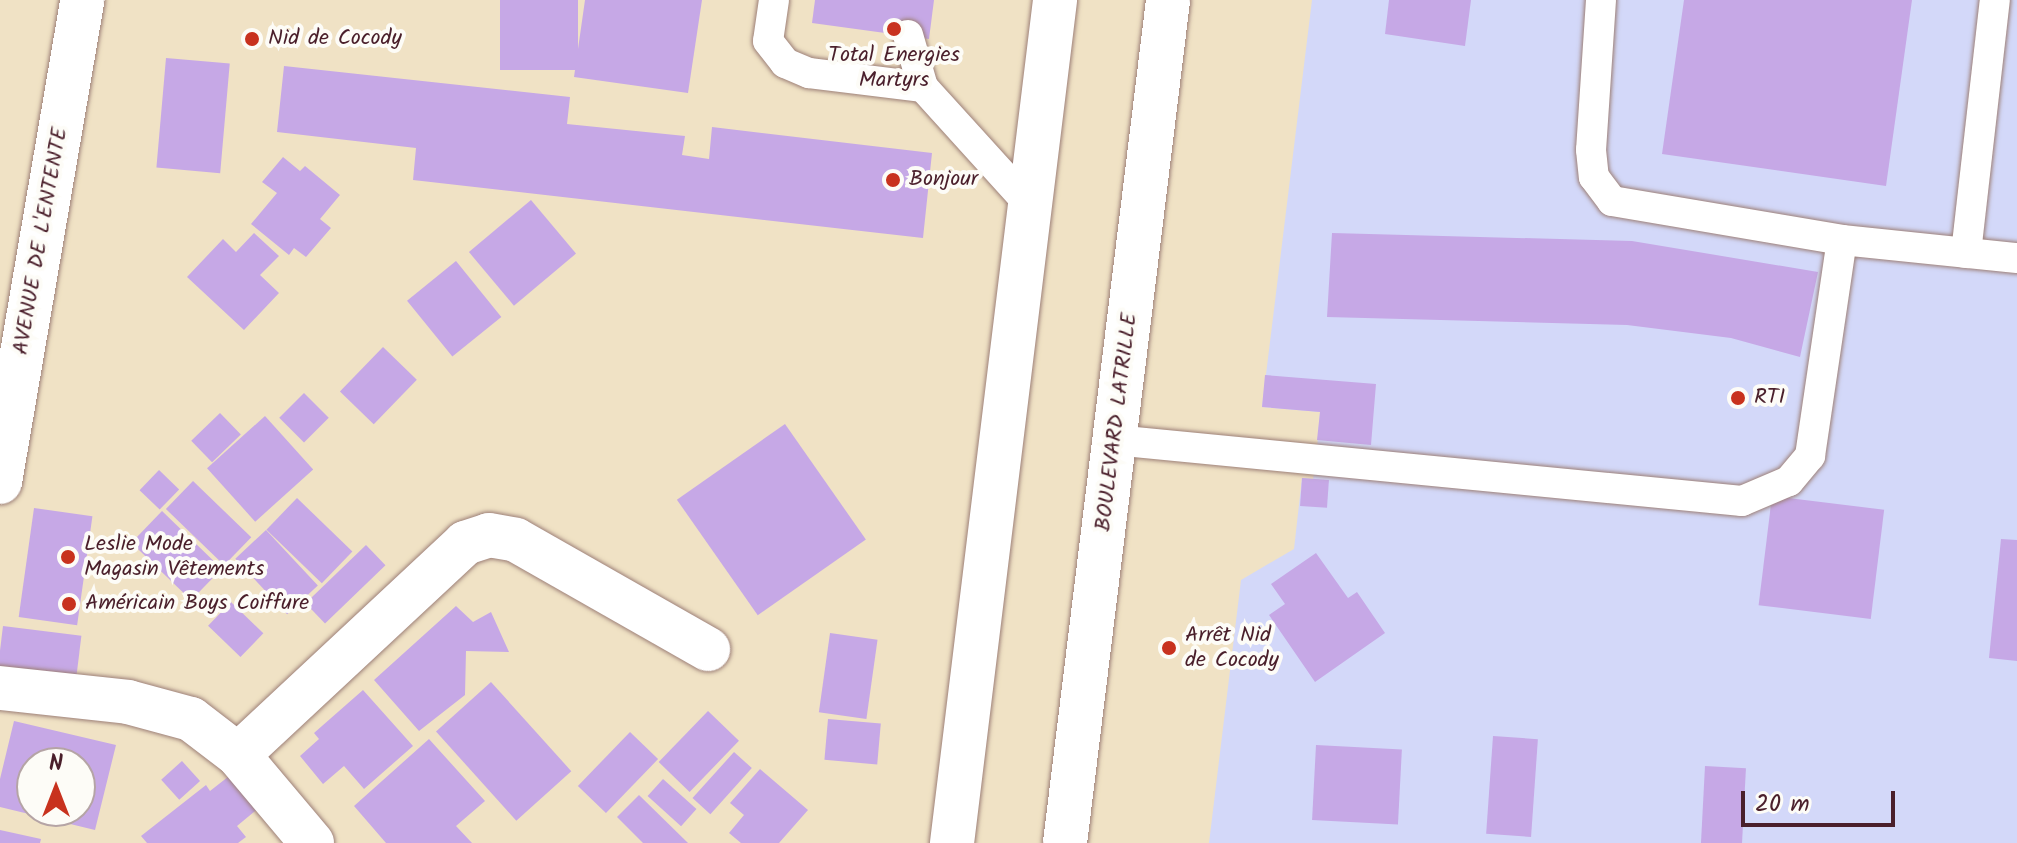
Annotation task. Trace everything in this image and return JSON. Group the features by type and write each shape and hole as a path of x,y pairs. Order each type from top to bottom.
{"main road":[{"name":"AVENUE DE L'ENTENTE","path":"0,482 82,0"},
{"path":"952,843 1055,0"},
{"name":"BOULEVARD LATRILLE","path":"1065,843 1168,0"},
{"path":"238,755 465,543 489,535 516,540 708,649"},
{"path":"0,688 128,702 191,719 238,755 312,843"}],"lane":[{"path":"774,0 768,41 785,63 809,73 923,87"},
{"path":"1601,0 1591,150 1594,177 1612,201 1842,240 2017,258"},
{"path":"1966,253 1995,0"},
{"path":"908,35 923,87 1028,203"},
{"path":"1114,440 1742,501 1789,481 1810,456 1842,240"}],"shaded area":[{"path":"1312,0 2017,0 2017,843 1209,843 1241,580 1294,549 1302,478 1313,479 1316,460 1320,412 1262,407"}],"building":[{"path":"500,0 578,0 578,70 500,70"},
{"path":"585,0 702,0 688,93 574,77"},
{"path":"815,0 934,0 929,39 812,23"},
{"path":"1389,0 1471,0 1465,46 1385,34"},
{"path":"1684,0 1912,0 1886,186 1662,154"},
{"path":"166,58 230,64 220,173 156,168"},
{"path":"284,66 570,97 567,124 685,136 682,155 709,159 712,127 932,153 923,238 413,180 416,148 277,132"},
{"path":"283,157 300,171 305,166 340,195 320,219 331,228 306,257 294,248 289,255 251,224 277,193 262,182"},
{"path":"531,200 576,254 514,306 469,252"},
{"path":"254,233 279,256 260,275 279,293 244,330 187,277 223,239 236,252"},
{"path":"1332,233 1632,241 1818,272 1800,357 1731,338 1627,325 1327,317"},
{"path":"456,261 501,317 452,357 407,301"},
{"path":"383,347 417,380 374,424 340,392"},
{"path":"1265,375 1376,384 1371,445 1317,440 1320,412 1262,407"},
{"path":"304,393 329,418 304,442 279,418"},
{"path":"220,413 241,435 212,462 191,441"},
{"path":"265,416 313,470 255,522 207,468"},
{"path":"785,424 866,540 758,615 677,500"},
{"path":"159,470 179,489 160,510 140,490"},
{"path":"1302,478 1329,480 1327,508 1300,506"},
{"path":"193,481 251,537 224,565 166,509"},
{"path":"1772,496 1884,510 1871,619 1759,605"},
{"path":"297,498 352,551 322,583 266,530"},
{"path":"34,508 92,516 77,625 19,617"},
{"path":"162,511 222,569 191,600 131,543"},
{"path":"266,530 318,586 287,614 235,559"},
{"path":"2001,539 2017,540 2017,661 1989,658"},
{"path":"366,545 385,565 325,623 306,603"},
{"path":"1316,553 1348,598 1357,592 1385,633 1315,682 1269,615 1285,604 1271,584"},
{"path":"231,602 263,633 240,657 208,626"},
{"path":"456,606 473,622 491,612 509,652 466,651 465,695 419,731 374,680"},
{"path":"3,626 81,636 77,675 0,666"},
{"path":"830,633 878,640 866,719 819,712"},
{"path":"491,682 571,771 516,821 436,732"},
{"path":"363,690 413,746 364,789 344,766 323,784 300,756 319,739 314,733"},
{"path":"708,711 739,741 690,792 659,762"},
{"path":"828,719 881,724 877,764 824,760"},
{"path":"14,721 116,745 96,826 96,747 16,747 16,811 0,807 0,779"},
{"path":"630,732 658,759 606,813 578,786"},
{"path":"1493,736 1538,739 1531,837 1486,834"},
{"path":"429,739 485,801 456,826 472,843 386,843 354,806"},
{"path":"1316,745 1402,750 1398,824 1312,820"},
{"path":"734,752 752,768 710,814 693,798"},
{"path":"182,761 200,781 179,800 161,780"},
{"path":"1705,766 1746,768 1742,843 1701,843"},
{"path":"760,769 808,810 779,843 741,843 729,833 744,815 730,803"},
{"path":"233,773 260,807 237,826 246,837 238,843 147,843 141,836 206,785 210,791"},
{"path":"663,779 696,809 681,826 648,796"},
{"path":"639,795 688,843 643,843 617,817"},
{"path":"0,830 41,839 40,843 0,843"}],"place":[{"name":"Total Energies Martyrs","path":"894,29"},
{"name":"Nid de Cocody","path":"252,39"},
{"name":"Bonjour","path":"893,180"},
{"name":"RTI","path":"1738,398"},
{"name":"Leslie Mode Magasin Vêtements","path":"68,557"},
{"name":"Américain Boys Coiffure","path":"69,604"},
{"name":"Arrêt Nid de Cocody","path":"1169,648"}]}
